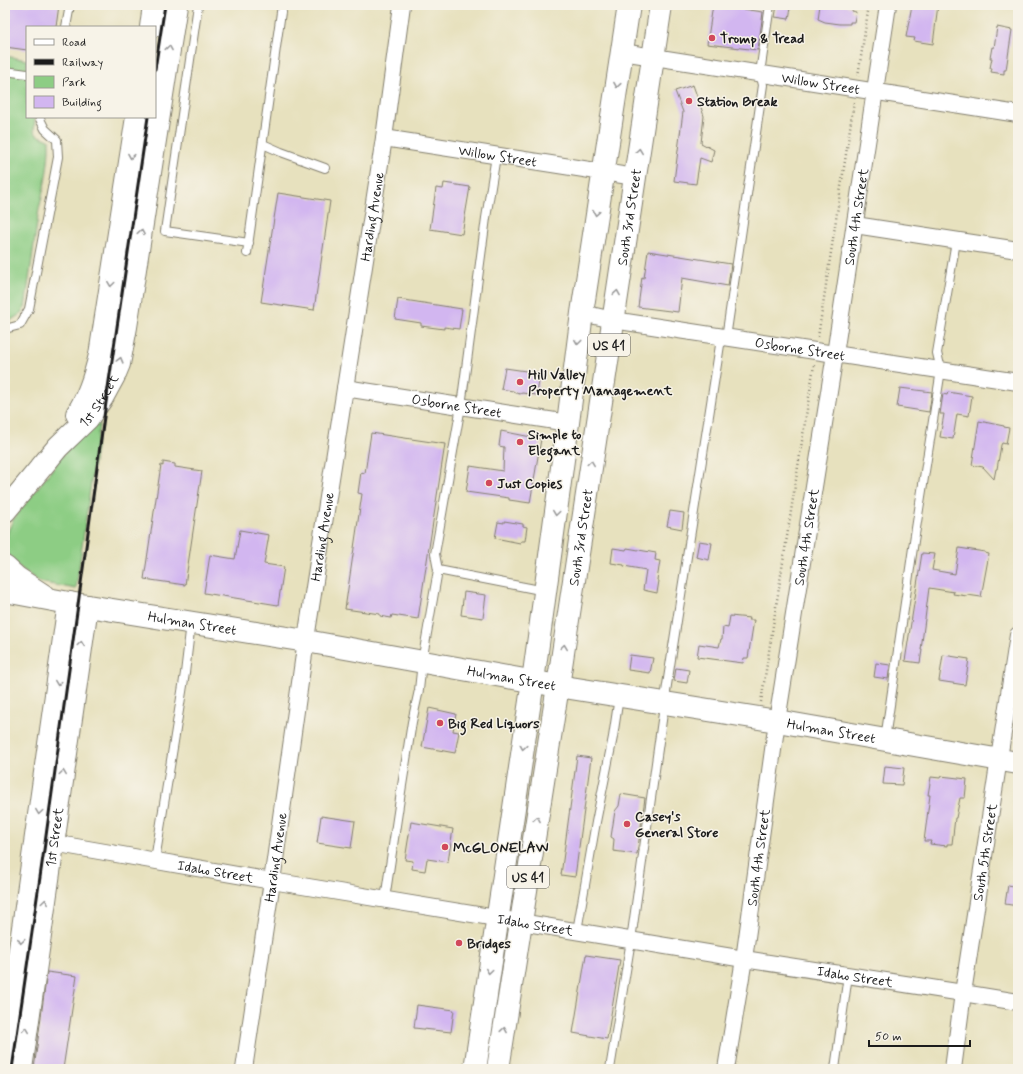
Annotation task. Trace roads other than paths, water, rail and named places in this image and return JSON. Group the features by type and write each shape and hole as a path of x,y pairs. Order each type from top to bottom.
{"main road":[{"path":"150,26 154,5"},
{"name":"1st Street","path":"58,447 88,418 96,408 111,382 119,364 176,5"},
{"name":"South 3rd Street","path":"475,1069 534,681 582,313 629,5"},
{"name":"South 3rd Street","path":"498,1069 558,686 661,5"},
{"name":"1st Street","path":"58,447 80,410 96,372 100,355 137,118"},
{"path":"5,511 58,447"},
{"path":"5,567 17,578 68,603"},
{"name":"Hulman Street","path":"5,591 68,603 306,641 558,686 768,719 1009,761"},
{"name":"1st Street","path":"21,1069 53,843 68,603"},
{"name":"1st Street","path":"5,1055 68,603"}],"street":[{"name":"Harding Avenue","path":"244,1069 306,641 384,138 402,5"},
{"name":"South 4th Street","path":"726,1069 744,959 768,719 835,354 888,5"},
{"name":"Willow Street","path":"622,52 1018,114"},
{"name":"Willow Street","path":"384,138 635,177"},
{"path":"855,225 1018,250"},
{"name":"Osborne Street","path":"582,313 613,320 726,338 1018,382"},
{"name":"Osborne Street","path":"345,388 568,423"},
{"name":"South 5th Street","path":"953,1069 963,993 1009,761 1018,635"},
{"name":"Idaho Street","path":"53,843 272,881 744,959 1018,1002"}],"lane":[{"path":"66,26 70,5"},
{"path":"198,5 165,231 249,243"},
{"path":"247,253 282,5"},
{"path":"610,1069 720,345 726,338 763,84 760,73 770,5"},
{"path":"5,71 26,74"},
{"path":"5,329 20,325 29,309 58,157 57,140 45,129 40,118"},
{"path":"263,144 325,168"},
{"path":"385,899 402,784 438,570 435,554 461,406 486,218 496,156"},
{"path":"885,740 941,370 937,352 956,241"},
{"path":"438,570 546,591"},
{"path":"155,860 185,673 191,622"},
{"path":"577,931 596,822 613,737 619,696"},
{"path":"835,1069 848,975"}],"railway":[{"path":"156,63 165,5"},
{"path":"12,1069 108,388 148,118"}],"place":[{"name":"Tromp & Tread","path":"712,38"},
{"name":"Station Break","path":"689,101"},
{"name":"Hill Valley Property Management","path":"520,382"},
{"name":"Simple to Elegant","path":"520,442"},
{"name":"Just Copies","path":"489,483"},
{"name":"Big Red Liquors","path":"440,723"},
{"name":"Casey's General Store","path":"627,824"},
{"name":"McGLONELAW","path":"445,847"},
{"name":"Bridges","path":"459,943"}]}
